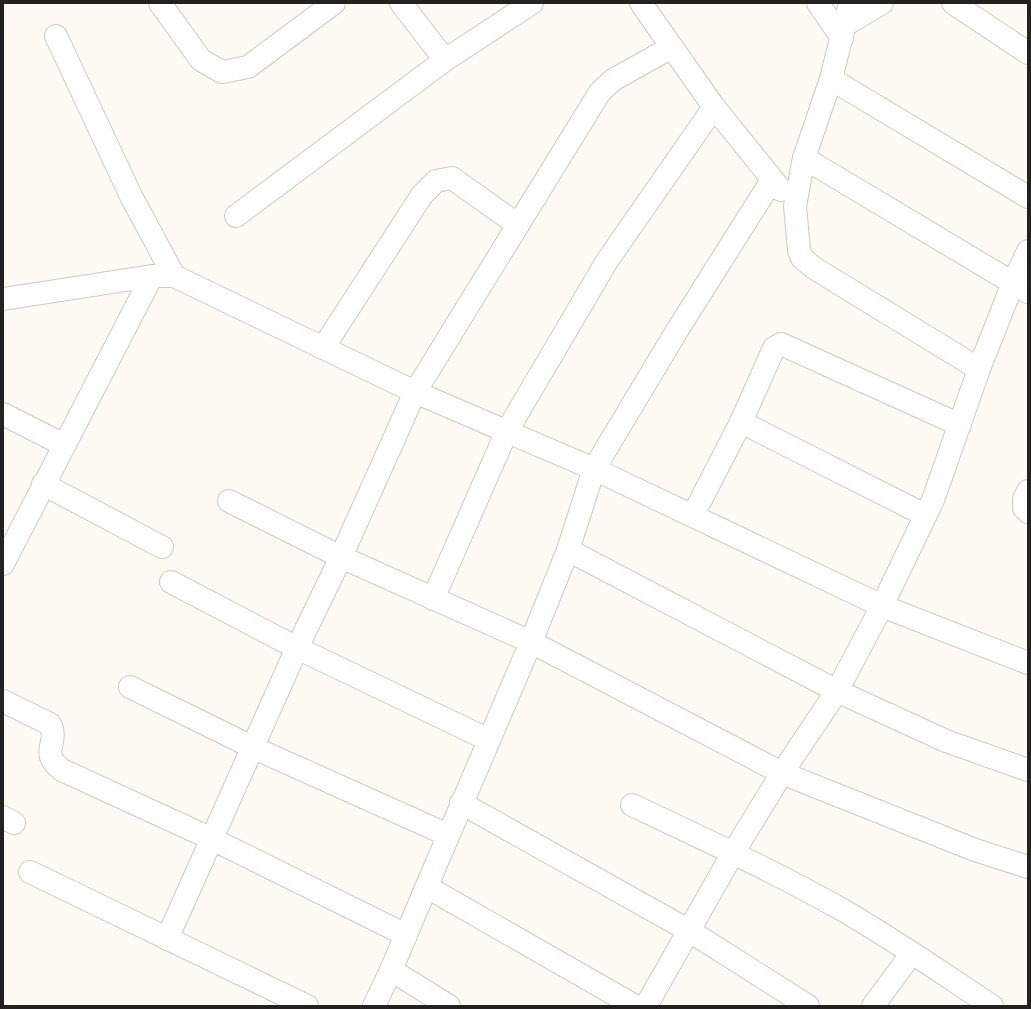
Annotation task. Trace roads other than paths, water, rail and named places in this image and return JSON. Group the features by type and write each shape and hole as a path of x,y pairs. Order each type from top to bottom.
{"street":[{"path":"160,3 201,60 222,72 248,67 309,10 334,3"},
{"path":"401,3 446,60"},
{"path":"236,216 446,60 532,3"},
{"path":"641,3 714,107 772,180 796,206"},
{"path":"818,3 843,32"},
{"path":"850,3 831,79 804,158 796,206 799,250 802,258 814,268 979,369"},
{"path":"843,32 882,3"},
{"path":"953,3 1028,53"},
{"path":"56,36 131,196 174,276"},
{"path":"167,939 254,748 297,648 341,557 415,392 600,92 613,80 672,47"},
{"path":"831,79 1028,197"},
{"path":"433,599 507,431 607,261 714,107"},
{"path":"804,158 1020,287"},
{"path":"323,348 422,195 436,181 452,178 518,225"},
{"path":"374,1006 427,887 461,803 531,642 568,550 594,469 678,329 772,180"},
{"path":"646,1006 733,853 782,773 837,691 882,606 933,500 979,369 1020,287 1028,251"},
{"path":"3,564 43,484 152,276"},
{"path":"3,299 152,276 174,276 415,392 594,469 882,606 1028,663"},
{"path":"693,515 741,422 774,348 781,344 960,425"},
{"path":"3,414 64,445"},
{"path":"741,422 925,515"},
{"path":"43,484 162,547"},
{"path":"1028,491 1024,500 1024,508 1028,512"},
{"path":"229,501 341,557 531,642 782,773 975,850 1028,866"},
{"path":"568,550 837,691 946,741 1028,770"},
{"path":"172,582 297,648 489,740"},
{"path":"130,687 254,748 448,835"},
{"path":"3,702 50,724 53,730 50,754 51,760 62,770 212,839 406,935"},
{"path":"461,803 688,930 808,1006"},
{"path":"632,805 733,853 840,909 912,953 992,1006"},
{"path":"30,872 307,1006"},
{"path":"427,887 634,1006"},
{"path":"873,1006 912,953"},
{"path":"391,970 449,1006"}]}
